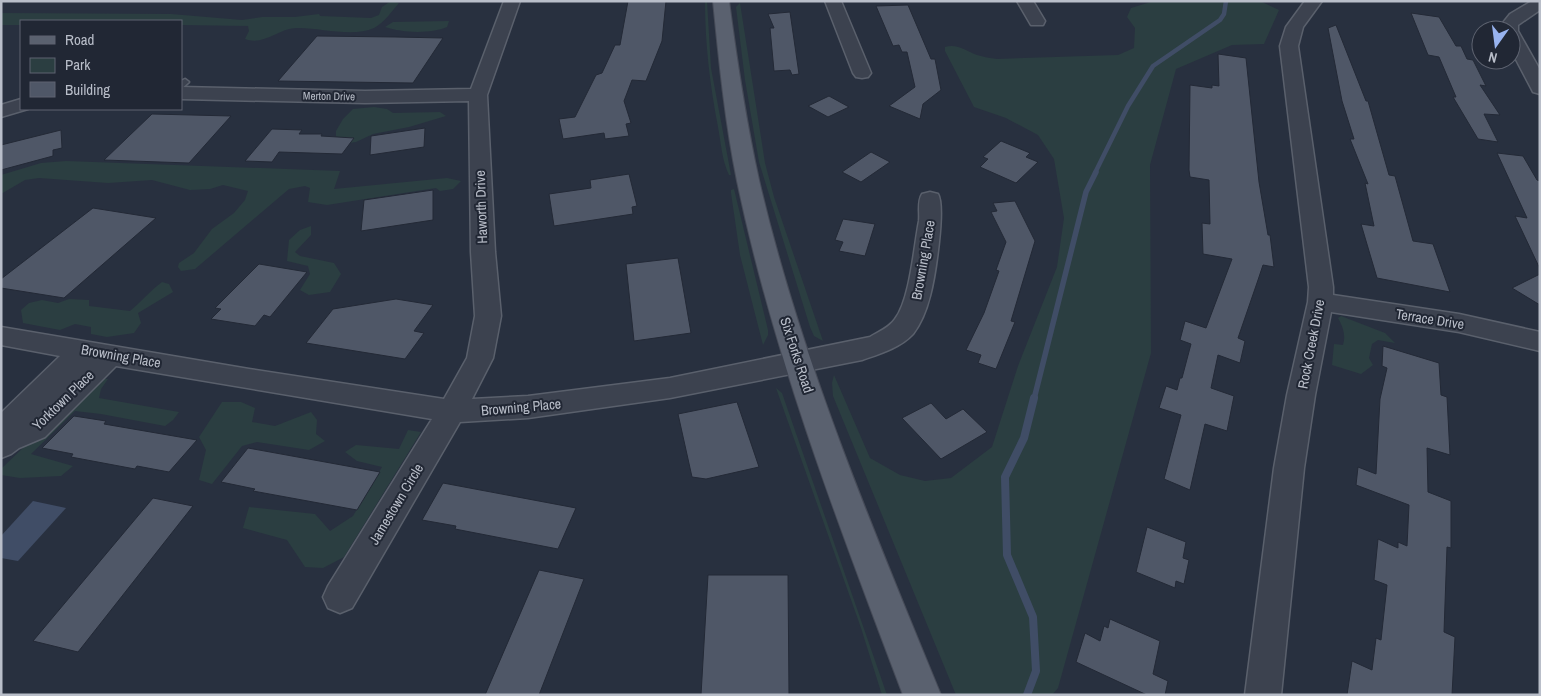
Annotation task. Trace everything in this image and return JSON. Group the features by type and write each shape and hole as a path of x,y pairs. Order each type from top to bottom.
{"main road":[{"name":"Six Forks Road","path":"721,1 725,57 735,120 770,270 798,363 846,502 922,695"}],"street":[{"name":"Haworth Drive","path":"452,411 480,358 488,316 482,244 478,95 512,1"},
{"path":"833,1 862,73"},
{"path":"1026,1 1037,21"},
{"name":"Rock Creek Drive","path":"1263,695 1289,468 1301,395 1320,302 1321,287 1289,46 1290,35 1294,27 1314,1"},
{"path":"1514,20 1540,3"},
{"path":"1521,51 1540,88"},
{"name":"Merton Drive","path":"183,87 365,97 478,95"},
{"path":"1,111 20,105"},
{"name":"Browning Place","path":"1,336 452,411 528,407 582,401 670,388 841,355 879,344 902,328 910,317 918,295 931,214 930,199"},
{"name":"Terrace Drive","path":"1320,302 1459,323 1540,342"},
{"name":"Yorktown Place","path":"83,350 7,425 6,441 35,429 110,354"},
{"name":"Jamestown Circle","path":"340,597 452,411"}],"green space":[{"path":"391,1 399,3 381,23 365,31 346,32 296,28 252,41 245,39 249,31 248,26 182,25 182,20 20,20 20,25 1,25 1,13 171,14 242,20 319,14 320,16 371,18 379,15 382,7"},
{"path":"705,1 707,1 711,68 731,175 729,175 723,158 713,96 707,49"},
{"path":"1154,1 1260,1 1279,10 1264,44 1232,45 1176,69 1150,165 1151,353 1058,688 1052,695 956,695 833,396 832,383 834,375 870,458 900,475 925,481 951,478 992,447 1018,366 1057,267 1064,218 1054,159 1038,135 1006,118 974,107 945,51 945,47 954,46 977,55 997,59 1118,55 1134,48 1135,28 1127,17 1131,8"},
{"path":"740,3 765,163 774,197 823,341 814,336 810,327 759,162 745,80 736,7"},
{"path":"449,21 447,27 425,32 385,27 393,22"},
{"path":"374,107 387,109 393,113 440,112 446,116 409,127 373,134 356,142 343,144 336,136 336,131 343,119 353,109"},
{"path":"66,161 340,171 334,189 447,178 461,181 453,189 440,191 436,188 327,205 308,202 310,188 305,186 289,189 195,269 181,271 178,267 179,263 194,253 212,229 234,213 245,200 248,191 223,185 210,189 190,190 152,180 108,183 39,178 25,180 1,194 1,175 41,163"},
{"path":"734,189 768,330 768,335 763,345 740,255 731,193 731,190"},
{"path":"311,226 311,235 295,252 300,256 334,263 341,274 330,292 309,295 300,290 310,274 308,266 287,261 289,240 300,230"},
{"path":"162,282 169,284 173,292 138,313 141,323 134,333 107,337 91,334 91,327 75,324 60,330 23,323 21,310 29,303 42,300 58,303 69,299 89,300 89,306 130,311"},
{"path":"1341,316 1385,333 1395,343 1378,340 1372,344 1369,358 1373,365 1361,374 1332,365 1334,344 1343,345 1344,341 1344,331 1338,318"},
{"path":"96,378 108,379 101,389 99,398 179,412 165,426 75,411 31,454 73,466 61,476 20,478 1,475 2,468"},
{"path":"776,388 782,393 887,695 882,695 861,628"},
{"path":"222,402 241,402 255,408 252,422 275,426 311,412 317,420 316,434 325,441 309,450 257,442 242,446 212,484 199,480 206,450 199,437"},
{"path":"408,430 421,432 344,557 323,568 305,567 287,540 243,528 249,507 315,514 330,531 353,516 382,467 357,461 345,452 356,445 399,449"}],"water":[{"path":"33,501 66,508 18,561 1,558 1,536"}],"building":[{"path":"628,1 666,1 662,41 646,81 632,80 624,101 631,123 626,124 629,136 605,139 604,133 563,139 559,119 575,117 596,75 602,73 615,45 620,45"},
{"path":"908,5 931,59 935,59 941,90 923,104 920,119 889,106 915,87 907,52 902,52 899,45 893,46 876,6"},
{"path":"790,12 799,74 792,75 790,70 774,71 770,28 774,28 768,14"},
{"path":"1411,13 1439,17 1456,46 1461,46 1467,59 1471,60 1471,70 1478,70 1486,86 1480,85 1500,115 1484,114 1498,142 1478,139 1453,97 1456,97 1439,57 1428,55"},
{"path":"1336,25 1366,101 1368,101 1389,175 1395,176 1413,241 1433,244 1450,292 1377,278 1361,224 1374,226 1365,183 1368,184 1350,139 1354,139 1342,101 1328,28"},
{"path":"317,36 443,38 413,83 278,81"},
{"path":"1218,54 1246,58 1259,182 1268,235 1270,235 1274,267 1263,265 1238,338 1245,341 1240,363 1218,355 1211,388 1234,396 1227,431 1205,424 1190,490 1164,479 1181,415 1159,408 1166,386 1177,390 1180,378 1182,378 1191,344 1180,340 1185,321 1206,328 1232,259 1203,254 1202,223 1210,224 1209,180 1190,177 1189,170 1190,85 1212,88 1212,85 1219,86"},
{"path":"829,96 849,107 828,117 808,106"},
{"path":"152,114 231,116 189,163 104,160"},
{"path":"425,128 424,147 370,155 371,136"},
{"path":"272,129 302,130 299,134 322,134 321,136 354,138 342,154 279,152 272,162 245,161"},
{"path":"61,130 62,148 53,150 53,156 1,170 1,145"},
{"path":"1001,141 1030,153 1026,157 1038,162 1016,183 980,167 988,159 983,157"},
{"path":"871,152 890,162 861,182 842,172"},
{"path":"1497,153 1523,156 1537,180 1540,181 1540,269 1515,216 1527,218"},
{"path":"629,174 637,206 632,207 633,214 554,226 549,194 591,188 590,180"},
{"path":"433,190 433,220 361,231 364,200"},
{"path":"1015,201 1035,241 1011,321 1015,322 996,369 978,363 981,355 966,350 984,313 999,271 996,270 1006,242 991,212 997,211 993,203"},
{"path":"93,208 156,218 64,298 1,288 1,279"},
{"path":"843,219 875,224 865,256 839,251 843,242 835,240"},
{"path":"678,258 691,333 634,341 626,264"},
{"path":"259,264 307,272 270,317 264,315 255,326 211,319 221,309 215,308"},
{"path":"1540,274 1540,305 1512,288"},
{"path":"396,299 433,305 414,331 424,333 405,359 306,343 333,309"},
{"path":"1383,346 1439,363 1441,395 1447,397 1450,455 1427,448 1428,492 1451,501 1451,548 1447,547 1444,632 1455,637 1452,695 1347,695 1352,661 1372,670 1376,638 1381,640 1387,585 1374,580 1378,539 1398,548 1398,542 1407,546 1409,505 1356,485 1358,467 1376,474 1380,399 1387,368 1382,366"},
{"path":"737,402 759,467 706,479 692,477 678,414"},
{"path":"931,403 946,419 963,409 987,432 941,459 902,418"},
{"path":"74,416 106,421 104,424 197,440 169,472 137,466 135,469 71,457 73,454 42,448"},
{"path":"248,448 380,472 357,510 253,491 255,489 221,482"},
{"path":"443,483 576,508 558,549 455,529 456,526 422,520"},
{"path":"153,498 193,506 78,652 33,641"},
{"path":"1147,527 1186,542 1183,558 1189,560 1184,584 1176,581 1175,588 1136,572"},
{"path":"539,570 584,579 539,695 485,695"},
{"path":"708,575 788,575 789,695 701,695"},
{"path":"1110,619 1160,641 1153,674 1168,681 1165,695 1147,695 1076,662 1085,633 1100,641 1104,626 1108,628"}],"waterway":[{"path":"1095,173 1128,106 1153,66 1220,20 1224,14 1226,1"},
{"path":"1034,399 1086,192 1096,172"},
{"path":"1027,695 1036,671 1033,617 1007,555 1005,477 1024,438 1034,398"}]}
